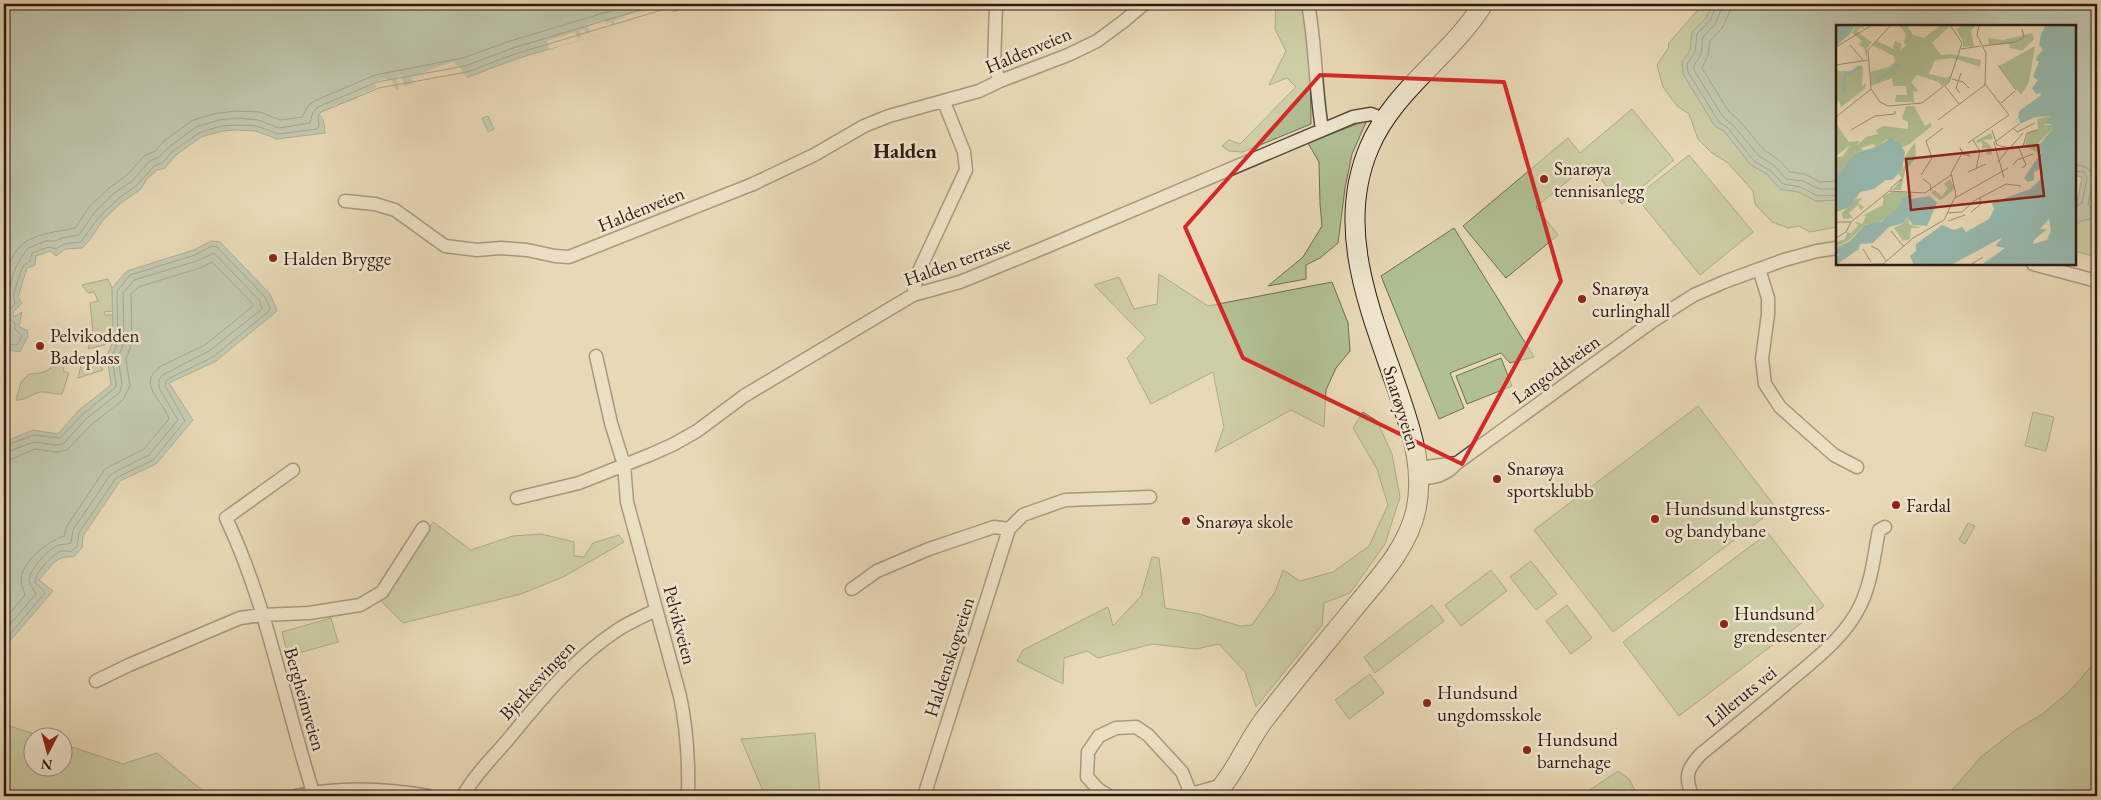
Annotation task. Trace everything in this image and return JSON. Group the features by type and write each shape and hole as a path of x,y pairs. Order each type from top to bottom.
{"street":[{"path":"996,4 994,67 1000,81"},
{"name":"Haldenveien","path":"345,200 375,204 395,210 445,246 477,250 501,248 527,250 569,257 753,184 814,155 864,126 889,116 979,91 1068,55 1097,41 1144,4"},
{"path":"1308,4 1314,48 1316,97 1322,129"},
{"name":"Snarøyveien","path":"1222,791 1263,721 1393,560 1411,526 1416,510 1419,473 1410,429 1366,296 1358,265 1355,243 1354,205 1361,170 1370,145 1384,119 1459,36 1483,4"},
{"path":"913,296 918,273 966,170 964,152 944,102"},
{"name":"Halden terrasse","path":"624,465 652,454 697,431 744,396 913,296 960,282 1014,260 1322,129 1364,114 1371,114 1384,119"},
{"name":"Langoddveien","path":"1419,473 1441,477 1664,314 1694,295 1760,269 1817,251 1836,248"},
{"path":"2037,265 2097,281"},
{"path":"1760,269 1768,298 1768,314 1762,359 1766,384 1780,407 1834,455 1857,467"},
{"name":"Pelvikveien","path":"596,356 611,423 624,465 627,502 687,728 689,757 688,796"},
{"path":"517,498 579,483 624,465"},
{"name":"Bergheimveien","path":"293,470 226,518 237,541 262,615 297,743 313,792"},
{"path":"852,589 876,571 928,549 994,527 1009,529 1023,515 1065,500 1150,497"},
{"name":"Lilleruts vei","path":"1692,796 1686,778 1690,766 1701,754 1806,667 1848,625 1864,597 1869,582 1879,530 1884,527"},
{"path":"96,681 240,618 309,613 360,605 382,592 423,528"},
{"name":"Haldenskogveien","path":"924,796 1009,529"},
{"name":"Bjerkesvingen","path":"463,796 473,781 524,720 576,664 595,646 620,628 656,610"},
{"path":"1109,796 1098,789 1087,777 1088,752 1100,736 1116,728 1136,727 1148,735 1182,772 1190,795 1222,791"},
{"path":"295,796 345,789 396,791 428,796"}],"highlighted area":[{"path":"1320,75 1504,82 1561,281 1462,464 1243,358 1185,227"}],"green space":[{"path":"1276,4 1302,4 1310,50 1311,124 1243,152 1229,151 1222,146 1229,140 1240,144 1296,87 1287,78 1269,85 1286,51 1275,29"},
{"path":"1703,4 1713,4 1706,18 1692,32 1690,50 1682,62 1683,74 1715,126 1724,131 1751,165 1767,174 1780,189 1799,192 1816,201 1836,200 1836,227 1810,232 1799,226 1788,228 1772,222 1755,204 1753,191 1728,163 1712,153 1698,139 1689,114 1677,106 1663,87 1657,65 1669,47 1668,44"},
{"name":"Snarøya tennisanlegg","path":"1632,109 1674,160 1622,204 1588,164 1536,207 1558,235 1506,278 1463,226 1568,138 1580,153"},
{"path":"1367,120 1352,154 1345,188 1338,243 1320,258 1306,265 1306,279 1268,286 1303,257 1322,226 1319,162 1308,143"},
{"path":"1689,155 1753,232 1700,275 1636,197"},
{"path":"2097,217 2097,257 2076,251 2076,224"},
{"path":"1454,228 1534,357 1510,363 1501,353 1450,373 1464,408 1439,419 1381,276"},
{"path":"1159,274 1208,306 1332,282 1348,323 1350,351 1336,368 1326,390 1324,427 1291,410 1215,452 1224,427 1213,372 1151,404 1127,358 1146,338 1094,285 1119,277 1134,309 1157,304"},
{"path":"108,279 112,288 113,311 104,312 105,315 113,315 113,340 104,345 88,349 93,332 90,303 98,301 94,292 88,293 82,285"},
{"path":"98,356 103,370 78,378 83,357"},
{"path":"56,358 65,360 63,371 69,373 62,394 40,392 16,400 21,382 29,374 43,372 54,366"},
{"path":"1501,358 1512,386 1467,404 1456,376"},
{"name":"Hundsund kunstgress- og bandybane","path":"1698,406 1776,508 1613,632 1534,530"},
{"path":"1363,412 1377,421 1392,454 1400,497 1385,544 1350,593 1324,603 1322,625 1256,707 1245,672 1219,644 1196,649 1152,644 1098,658 1087,651 1064,658 1063,684 1017,661 1023,650 1108,607 1113,626 1141,596 1152,557 1159,558 1165,608 1199,614 1240,626 1252,625 1275,592 1283,570 1300,581 1333,572 1369,546 1388,505 1377,469 1353,428"},
{"path":"2033,412 2054,417 2046,451 2025,446"},
{"path":"433,522 471,550 513,536 541,534 574,542 574,556 584,557 593,543 619,535 624,542 563,577 521,594 403,623 379,599"},
{"path":"1968,523 1975,526 1965,544 1959,540"},
{"name":"Hundsund grendesenter","path":"1768,533 1824,606 1679,716 1623,642"},
{"path":"1531,561 1557,594 1536,610 1510,577"},
{"path":"1491,570 1507,591 1461,626 1445,605"},
{"path":"1432,605 1444,621 1375,673 1364,657"},
{"path":"1567,605 1592,638 1571,654 1546,621"},
{"path":"331,618 338,642 288,656 282,632"},
{"path":"2097,660 2097,796 1947,796 1982,756 2017,729 2041,715 2069,692"},
{"path":"1370,674 1384,693 1349,719 1335,700"},
{"path":"4,724 22,730 22,778 72,778 72,747 123,764 157,753 209,796 4,796"},
{"path":"815,733 820,796 765,796 741,739"},
{"path":"1618,771 1629,779 1638,796 1581,796"}],"water":[{"path":"4,4 699,4 516,59 468,77 381,93 323,117 325,133 277,139 256,131 237,130 222,131 201,137 176,155 165,168 157,170 147,179 141,189 121,203 103,220 82,248 65,249 56,256 50,251 36,256 35,265 27,268 18,297 22,303 13,312 14,317 22,312 19,327 27,330 28,336 20,352 4,349"},
{"path":"1713,4 2097,4 2097,217 2076,224 2076,208 2082,177 2076,176 2076,25 1836,25 1836,200 1816,201 1799,192 1780,189 1767,174 1751,165 1724,131 1715,126 1683,74 1682,62 1690,50 1692,32 1706,18"},
{"path":"488,116 494,129 488,132 482,118"},
{"path":"211,241 220,242 270,294 277,311 216,361 169,383 193,420 156,464 120,481 83,536 82,548 73,557 57,560 39,580 53,591 4,648 4,442 33,430 58,434 78,411 111,385 107,356 113,341 112,288 127,271 194,250"}],"pier":[{"path":"671,4 673,14 549,49 547,41 575,32 577,38 581,37 580,30 584,29 585,32 590,32 587,24 605,20 607,24 611,21 612,25 614,21 628,15"},
{"path":"677,4 702,4 679,12"},
{"path":"454,61 468,79 382,95 325,118 327,125 320,113 337,104 357,99 356,96 376,88 375,82 385,78 386,80 391,79 396,90 399,89 396,76 401,75 405,86 413,83 411,77"}],"place":[{"name":"Snarøya tennisanlegg","path":"1544,179"},
{"name":"Halden Brygge","path":"273,258"},
{"name":"Snarøya curlinghall","path":"1582,299"},
{"name":"Pelvikodden Badeplass","path":"40,346"},
{"name":"Snarøya sportsklubb","path":"1497,479"},
{"name":"Fardal","path":"1896,505"},
{"name":"Hundsund kunstgress- og bandybane","path":"1655,519"},
{"name":"Snarøya skole","path":"1186,521"},
{"name":"Hundsund grendesenter","path":"1724,624"},
{"name":"Hundsund ungdomsskole","path":"1427,703"},
{"name":"Hundsund barnehage","path":"1527,750"}],"district":[{"name":"Halden","path":"905,150"}]}
